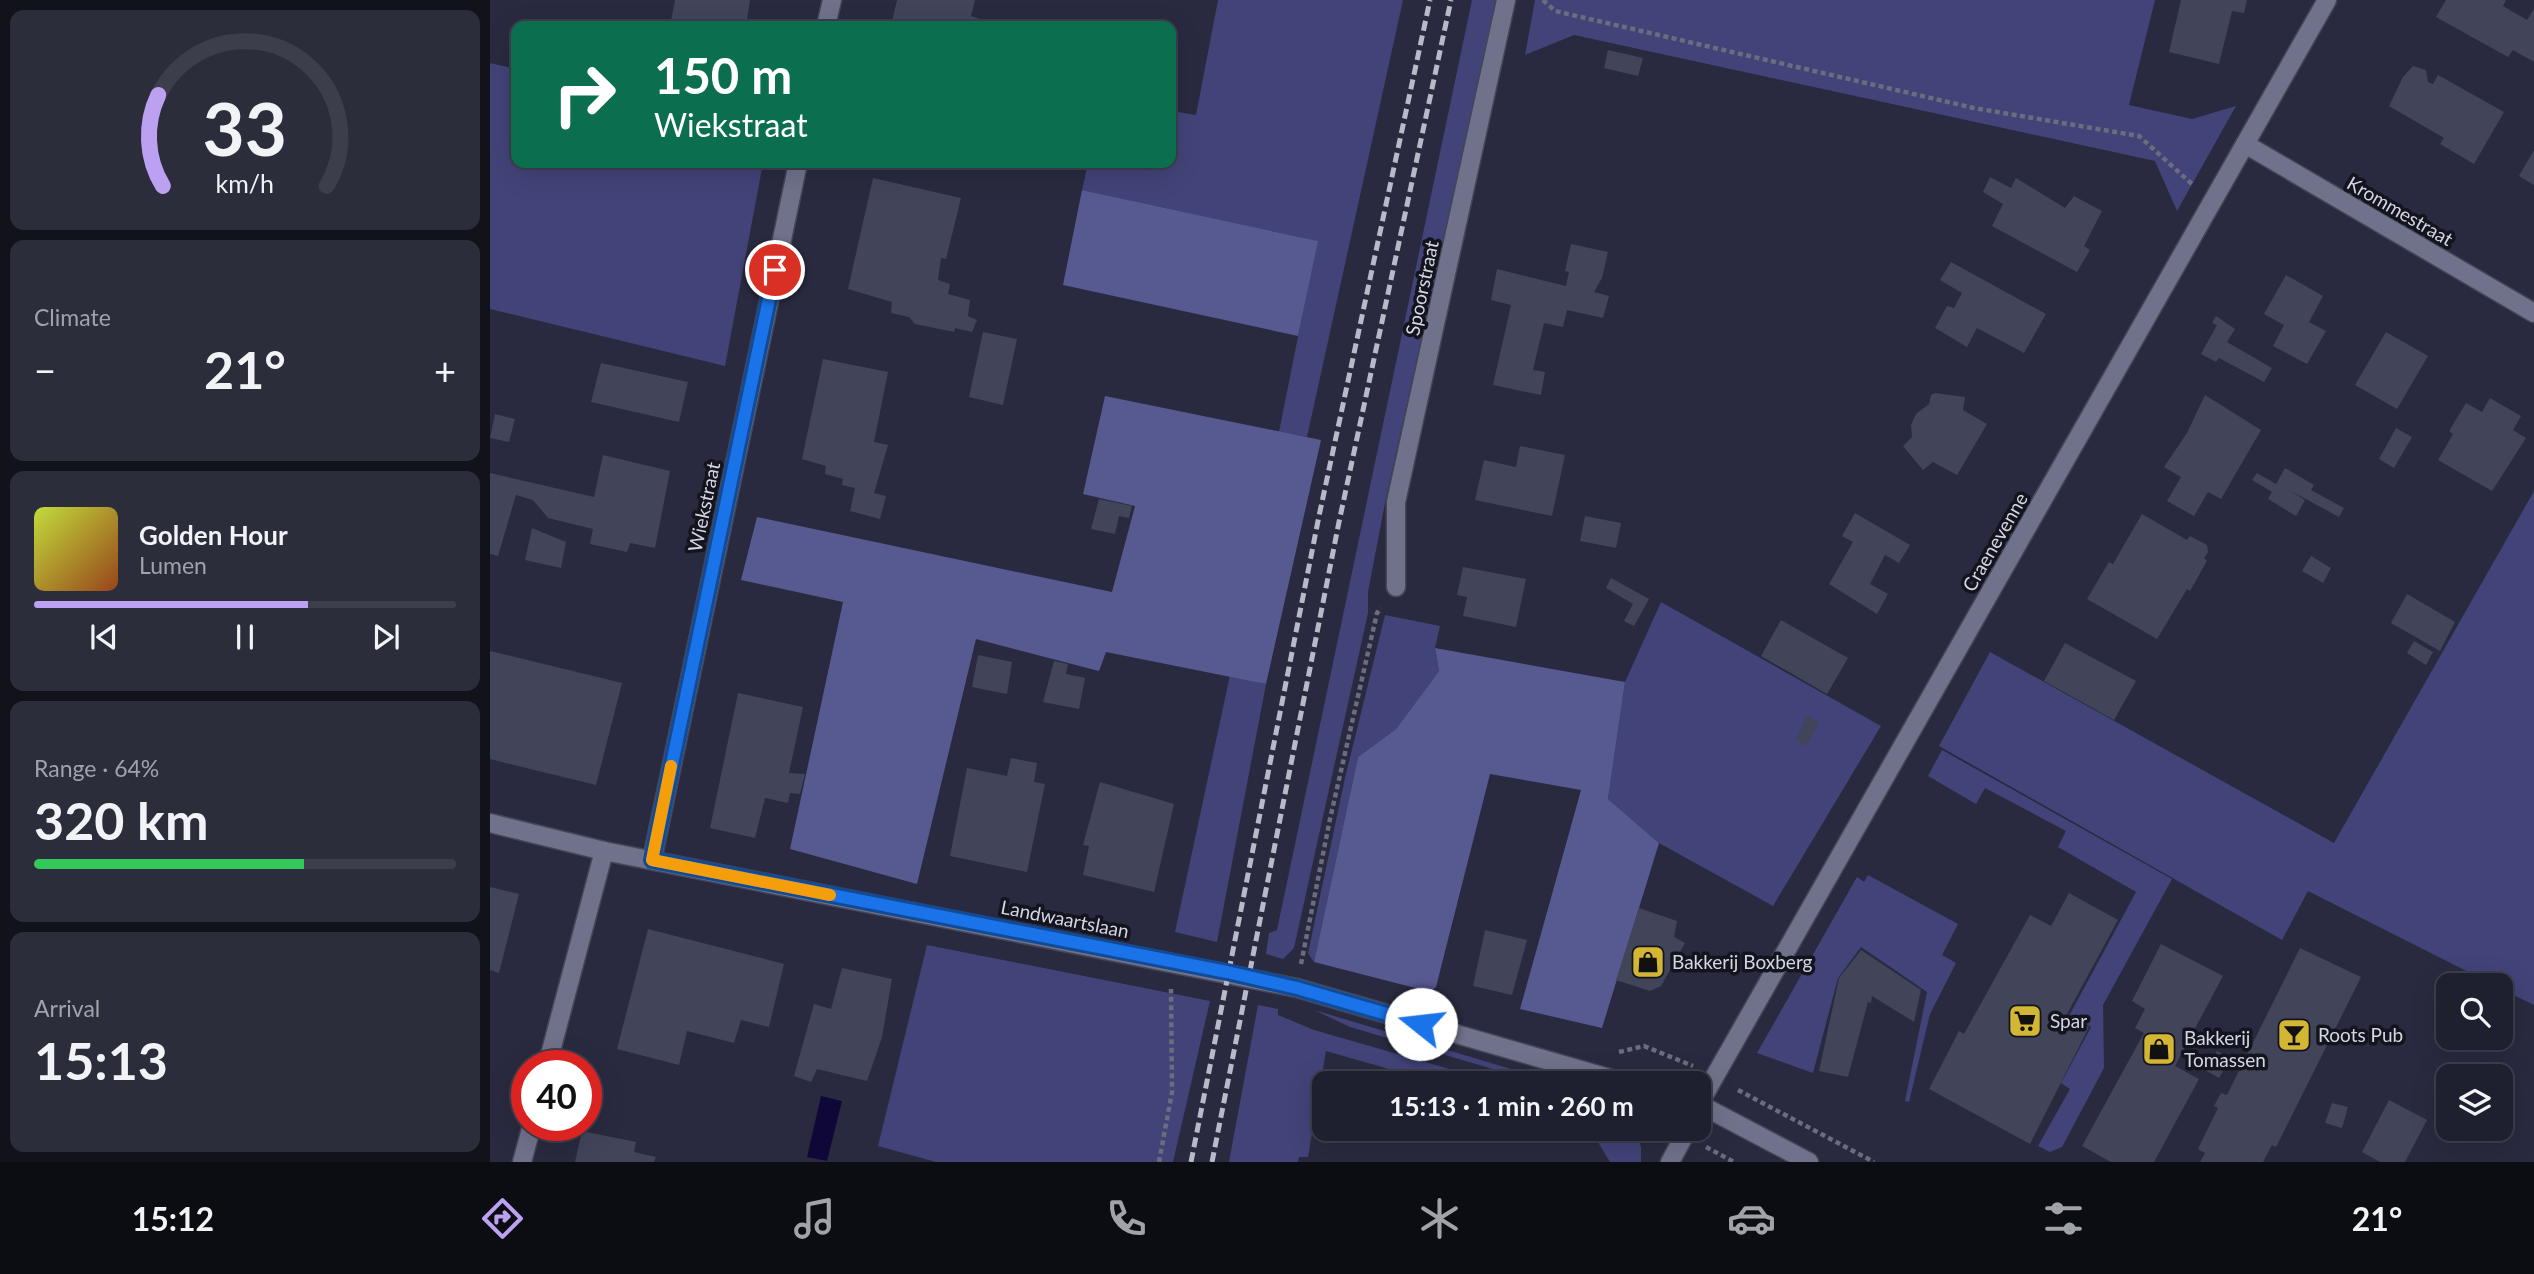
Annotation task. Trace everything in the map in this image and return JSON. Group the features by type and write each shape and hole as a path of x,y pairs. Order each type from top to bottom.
{"street":[{"path":"827,21 832,0"},
{"name":"Spoorstraat","path":"1396,587 1396,502 1506,0"},
{"name":"Craenevenne","path":"1711,1082 2327,0"},
{"name":"Krommestraat","path":"2245,144 2534,313"},
{"name":"Wiekstraat","path":"652,860 797,168"},
{"name":"Landwaartslaan","path":"490,822 604,851 1297,988 1584,1071"},
{"path":"551,1050 604,851"},
{"path":"1711,1110 1809,1162"},
{"path":"522,1162 527,1141"},
{"path":"1670,1162 1681,1141"}],"path":[{"path":"1543,0 1555,11 1974,108 2139,136 2196,188"},
{"path":"1301,967 1330,819 1377,614"},
{"path":"1159,1162 1172,1092 1170,983 1175,962"},
{"path":"1714,1077 1874,1162"}],"shaded area":[{"path":"1218,0 1403,0 1307,437 1279,432 1317,241 1082,190 1087,168 1176,168 1176,112 1196,115"},
{"path":"1472,0 1496,0 1385,503 1368,592 1368,613 1294,948 1283,959 1266,954 1269,933 1277,930"},
{"path":"1535,0 2155,0 2129,105 2192,119 2236,106 2177,211 2155,161 1574,35 1525,55"},
{"path":"490,63 511,68 511,168 762,168 725,366 490,309"},
{"path":"1082,190 1318,241 1298,336 1063,285"},
{"path":"1105,396 1321,440 1266,684 1106,652 1099,671 976,639 917,884 790,849 843,602 741,580 757,517 1112,592 1135,506 1083,494"},
{"path":"2534,491 2534,1005 2513,995 2513,973 2470,973 2308,891 2282,940 1939,746 1990,652 2334,843"},
{"path":"1661,602 1881,726 1773,906 1659,843 1608,799 1625,682"},
{"path":"1385,615 1440,626 1435,648 1439,671 1396,729 1358,757 1314,962 1308,953 1345,778"},
{"path":"1435,648 1625,682 1608,799 1659,843 1602,1028 1520,1009 1581,790 1490,774 1436,987 1431,992 1314,962 1358,757 1396,729 1439,671"},
{"path":"1230,675 1266,684 1217,942 1175,932"},
{"path":"1942,750 2172,879 2103,1005 2104,1068 2062,1147 2050,1152 2038,1146 2070,1089 2061,1083 2091,1027 2070,1014 2136,892 2058,847 2066,831 1985,788 1976,804 1928,776"},
{"path":"1868,875 1958,924 1942,955 1956,963 1930,1014 1909,1102 1905,1101 1927,992 1861,947 1838,978 1813,1073 1757,1053 1857,877 1864,882"},
{"path":"927,945 1210,1001 1173,1162 936,1162 878,1146"},
{"path":"1258,1005 1278,1009 1278,1015 1314,1030 1456,1071 1396,1071 1326,1051 1323,1071 1312,1071 1312,1133 1308,1157 1299,1157 1298,1162 1229,1162"},
{"path":"1314,1010 1518,1071 1499,1071 1350,1027"},
{"path":"821,1096 842,1101 827,1161 807,1157"},
{"path":"1597,1141 1639,1141 1641,1162 1610,1162"}],"building":[{"path":"675,0 750,0 747,21 671,21"},
{"path":"897,0 975,0 971,16 986,21 892,21"},
{"path":"2181,0 2247,0 2244,13 2232,11 2219,64 2169,52"},
{"path":"2446,0 2506,0 2503,6 2527,20 2534,9 2534,62 2513,50 2508,57 2436,17"},
{"path":"1608,50 1643,58 1638,76 1604,68"},
{"path":"2413,66 2426,70 2428,82 2433,84 2438,75 2504,112 2474,164 2440,144 2444,138 2389,106 2403,77"},
{"path":"2534,150 2534,185 2519,176"},
{"path":"1990,177 2011,188 2016,178 2065,208 2074,196 2102,211 2084,246 2090,250 2077,272 1992,226 2003,204 1983,192"},
{"path":"873,178 961,198 946,259 941,258 938,280 950,284 948,294 970,300 968,316 977,320 972,332 955,328 954,332 915,324 909,317 891,313 892,302 848,289"},
{"path":"1571,244 1608,252 1602,278 1594,292 1609,296 1603,318 1567,310 1563,327 1544,323 1533,370 1545,372 1541,395 1493,385 1511,305 1491,300 1497,269 1566,286 1569,272 1565,271"},
{"path":"1951,262 2046,314 2024,353 1977,328 1967,347 1935,328 1947,306 1954,308 1962,293 1940,280"},
{"path":"2286,275 2323,296 2309,322 2326,331 2307,364 2273,346 2284,325 2264,314"},
{"path":"2216,316 2235,329 2227,342 2272,368 2264,382 2219,358 2216,362 2201,354 2217,325 2212,323"},
{"path":"983,332 1017,339 1003,405 969,397"},
{"path":"2386,332 2428,356 2397,409 2355,385"},
{"path":"823,359 888,372 874,442 888,445 874,493 886,496 880,519 850,511 855,488 842,485 843,479 825,474 826,466 802,459"},
{"path":"601,363 688,382 679,422 591,402"},
{"path":"1935,393 1965,397 1963,410 1987,424 1957,475 1933,462 1923,470 1903,446 1912,437 1911,425 1916,414 1929,404 1931,395"},
{"path":"2205,395 2261,430 2221,499 2208,492 2194,516 2167,501 2181,477 2164,467 2187,433"},
{"path":"2490,398 2521,416 2513,430 2526,438 2492,491 2438,460 2453,434 2449,431 2466,403 2482,412"},
{"path":"495,414 515,419 509,442 490,438"},
{"path":"2396,428 2412,437 2394,468 2379,459"},
{"path":"1520,446 1565,455 1552,516 1475,500 1484,460 1516,467"},
{"path":"603,455 670,471 655,548 630,543 627,552 590,544 593,529 548,518 533,500 516,495 498,556 490,554 490,473 594,497"},
{"path":"2285,468 2314,485 2311,490 2344,508 2339,517 2291,491 2305,500 2296,516 2268,499 2272,492 2252,480 2257,473 2276,484"},
{"path":"1099,499 1132,506 1129,518 1119,516 1115,534 1091,529"},
{"path":"1855,513 1910,545 1899,563 1885,555 1870,584 1888,594 1877,614 1829,584 1853,542 1842,536"},
{"path":"2142,514 2187,540 2190,536 2207,545 2208,552 2204,558 2207,561 2190,591 2187,589 2157,639 2087,599 2109,562 2113,564"},
{"path":"1585,516 1621,523 1616,548 1580,541"},
{"path":"532,528 566,542 561,568 525,560"},
{"path":"2311,556 2331,568 2323,583 2302,571"},
{"path":"1463,567 1526,579 1516,627 1463,616 1467,597 1457,595"},
{"path":"1611,578 1649,599 1634,626 1624,621 1633,604 1606,588"},
{"path":"2407,594 2455,622 2440,651 2391,623"},
{"path":"1781,620 1848,658 1827,694 1761,656"},
{"path":"2414,641 2433,652 2426,665 2407,653"},
{"path":"2065,643 2136,681 2114,720 2044,681"},
{"path":"490,651 622,683 596,785 490,759"},
{"path":"978,655 1012,662 1007,694 972,687"},
{"path":"1054,661 1068,664 1066,674 1085,678 1079,709 1043,702"},
{"path":"738,693 803,707 789,773 805,774 800,794 790,793 788,803 765,798 755,838 710,828"},
{"path":"1807,716 1819,722 1807,746 1796,740"},
{"path":"1011,758 1037,763 1034,782 1045,784 1027,872 950,856 967,768 1007,776"},
{"path":"1100,782 1174,804 1154,892 1083,875 1089,846 1083,845"},
{"path":"490,887 519,894 499,973 490,970"},
{"name":"Spar","path":"2069,893 2118,920 2067,1014 2089,1027 2030,1144 1929,1089 1959,1031 1964,1034 2030,915 2051,926"},
{"name":"Bakkerij Boxberg","path":"1639,908 1677,921 1674,937 1685,943 1661,986 1650,991 1616,980"},
{"path":"648,929 784,964 769,1027 741,1020 734,1043 687,1031 679,1065 617,1049"},
{"path":"1485,930 1527,940 1512,995 1473,986"},
{"name":"Bakkerij Tomassen","path":"2161,944 2223,976 2175,1066 2199,1079 2154,1162 2111,1162 2082,1146 2144,1033 2135,1028 2145,1009 2132,1001"},
{"name":"Roots Pub","path":"2300,948 2361,977 2276,1147 2272,1145 2263,1162 2200,1162 2205,1153 2198,1149 2218,1108 2214,1106 2221,1093 2227,1095"},
{"path":"1861,950 1921,990 1914,1022 1872,996 1871,1003 1868,1002 1848,1077 1819,1071 1839,978"},
{"path":"842,968 892,979 882,1037 867,1081 817,1069 811,1082 794,1076 814,1004 831,1009"},
{"path":"2217,1051 2230,1058 2219,1078 2205,1070"},
{"path":"2389,1100 2427,1120 2405,1162 2380,1162 2362,1152"},
{"path":"2332,1103 2348,1107 2342,1128 2325,1123"},
{"path":"602,1135 636,1142 634,1152 656,1157 654,1162 575,1162 580,1141 602,1141"}],"railway":[{"path":"1191,1162 1319,516 1430,0"},
{"path":"1212,1162 1339,522 1451,0"}],"slow traffic":[{"path":"671,766 652,860 830,895"}],"place":[{"name":"Bakkerij Boxberg","path":"1648,962"},
{"name":"Spar","path":"2025,1021"},
{"name":"Roots Pub","path":"2294,1035"},
{"name":"Bakkerij Tomassen","path":"2159,1049"}],"route":[{"path":"775,270 652,860 1227,972 1297,988 1421,1024"}]}
